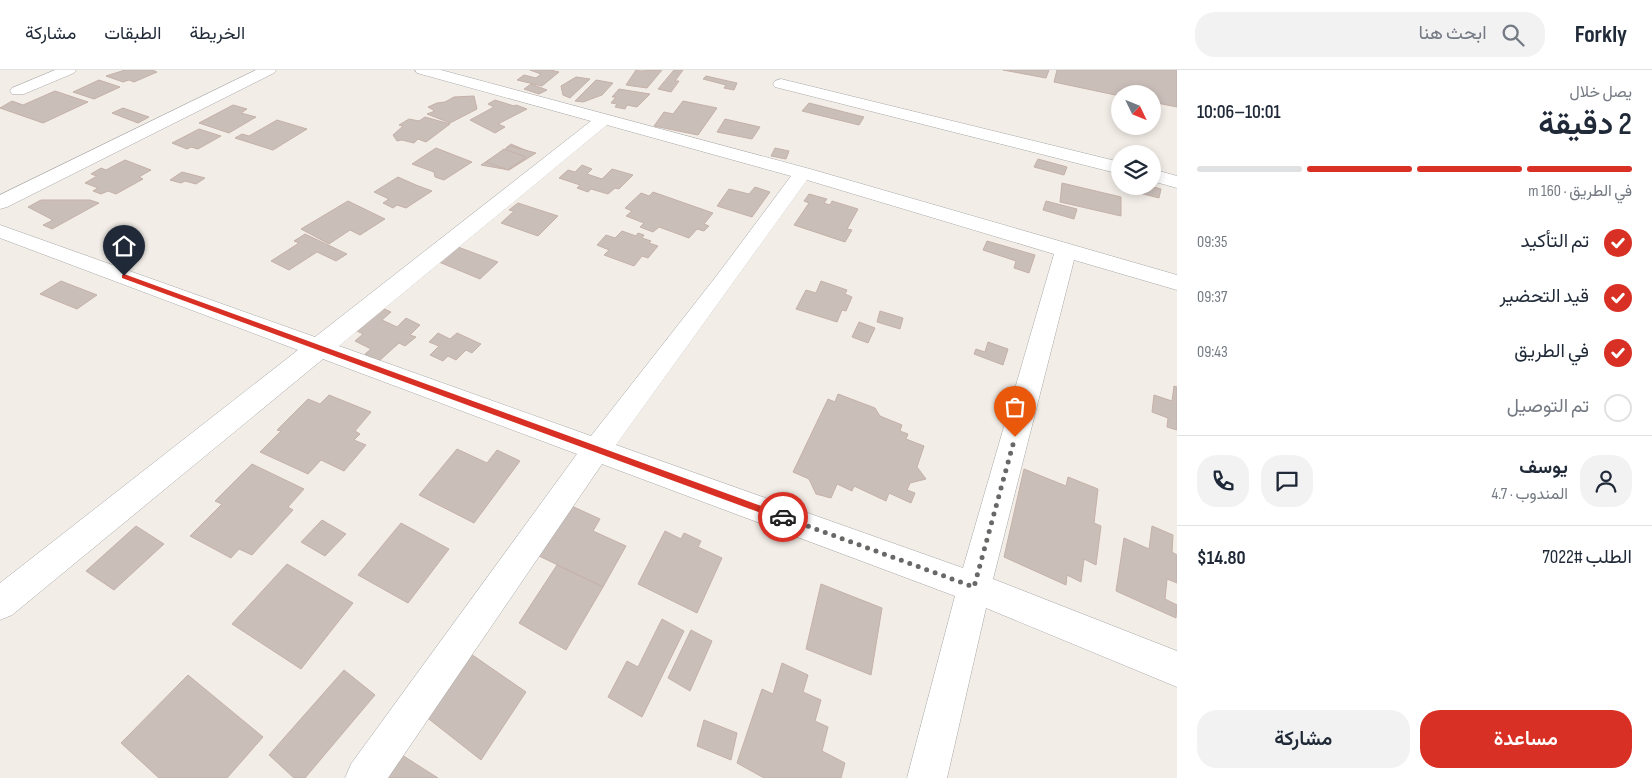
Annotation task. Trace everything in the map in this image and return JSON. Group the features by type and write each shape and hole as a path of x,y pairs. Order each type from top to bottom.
{"street":[{"path":"18,91 68,70"},
{"path":"0,203 268,70"},
{"path":"423,70 803,173 1177,282"},
{"path":"781,84 1111,166"},
{"path":"0,604 603,120"},
{"path":"365,778 596,450 726,279 803,173"},
{"path":"1161,178 1177,182"},
{"path":"0,231 974,587 1177,669"},
{"path":"927,778 974,587 1066,250"}],"building":[{"path":"125,70 152,70 157,72 134,82 129,80 123,82 106,76"},
{"path":"530,70 559,72 542,86 517,80 524,75 536,78 541,74"},
{"path":"636,70 662,70 647,88 626,85"},
{"path":"674,70 683,70 675,81 679,81 671,92 658,89"},
{"path":"1003,70 1049,70 1046,78"},
{"path":"1057,70 1177,70 1177,107 1161,104 1161,85 1111,85 1111,94 1054,82"},
{"path":"706,76 737,83 734,90 724,88 726,85 703,79"},
{"path":"576,77 590,79 570,98 563,95 561,86"},
{"path":"99,80 120,87 94,99 73,92"},
{"path":"596,80 613,83 602,95 583,102 575,101"},
{"path":"531,84 547,90 539,94 524,89"},
{"path":"619,89 650,94 637,107 627,105 625,109 615,107 617,104 611,103 616,97 612,97"},
{"path":"55,91 88,102 43,123 0,108 12,101 23,105"},
{"path":"474,96 477,109 450,123 427,114 435,111 428,107 437,103 445,102 454,97"},
{"path":"495,100 527,109 498,124 505,127 495,133 470,120 494,107 488,104"},
{"path":"683,101 717,108 698,135 654,126 664,112 673,114"},
{"path":"809,103 864,117 859,125 802,111"},
{"path":"233,105 247,109 241,113 256,117 229,133 199,123"},
{"path":"123,108 149,117 138,123 112,113"},
{"path":"425,117 450,124 426,142 418,139 414,143 402,140 397,141 393,135 403,126 399,125 409,119 419,121"},
{"path":"725,119 760,127 752,139 717,132"},
{"path":"277,120 307,129 273,150 235,138 242,134 249,136"},
{"path":"199,129 221,136 198,149 191,147 187,149 172,143"},
{"path":"511,144 532,153 527,156 506,148"},
{"path":"510,146 536,153 509,170 481,165"},
{"path":"436,148 472,162 444,180 435,177 434,172 412,164"},
{"path":"775,148 789,151 786,159 771,156"},
{"path":"504,149 526,157 508,170 486,162"},
{"path":"1038,159 1067,167 1064,175 1034,167"},
{"path":"125,160 151,170 139,177 143,179 116,194 108,191 101,194 93,191 98,188 85,183 97,176 91,174 101,168 106,170"},
{"path":"582,165 592,169 587,174 602,179 612,169 633,175 619,189 615,188 608,194 591,189 588,192 577,188 580,185 559,178 568,170 575,172"},
{"path":"182,172 205,178 196,184 170,180"},
{"path":"398,177 432,191 406,208 397,205 393,208 383,203 389,199 374,192"},
{"path":"1062,183 1121,197 1121,216 1060,202"},
{"path":"755,187 770,192 752,217 717,206 729,189 749,194"},
{"path":"653,192 713,213 704,224 709,226 704,231 697,229 689,238 659,227 653,232 640,227 644,223 626,216 632,211 625,208 641,193 649,196"},
{"path":"809,194 827,199 824,203 830,205 832,201 858,209 847,229 852,230 845,242 794,225 809,203 804,201"},
{"path":"1147,195 1160,195 1159,198"},
{"path":"41,200 90,200 99,203 52,229 43,225 53,220 28,207"},
{"path":"348,201 385,219 360,235 350,230 329,244 301,229"},
{"path":"1046,201 1077,209 1074,219 1043,210"},
{"path":"518,203 558,216 538,236 501,223 514,211 509,210"},
{"path":"622,231 636,236 638,233 644,235 642,238 658,246 648,258 642,256 634,266 604,255 609,250 597,245 606,235 615,238"},
{"path":"305,234 347,254 336,261 317,252 289,270 271,261 299,243 294,241"},
{"path":"987,241 1035,255 1029,273 1014,268 1016,261 983,250"},
{"path":"458,247 498,262 480,279 439,262"},
{"path":"61,281 97,295 77,309 40,294"},
{"path":"821,281 847,290 845,294 852,297 846,311 842,310 837,322 796,309 806,290 816,293"},
{"path":"378,306 391,312 382,320 397,327 406,318 420,325 410,335 416,337 405,346 399,343 379,361 365,354 371,349 355,341 363,334 351,328"},
{"path":"880,311 903,318 900,329 877,322"},
{"path":"859,322 875,328 868,343 852,337"},
{"path":"438,333 450,339 457,333 481,344 472,353 466,350 456,360 448,356 443,361 430,355 439,346 429,342"},
{"path":"988,342 1008,349 1003,365 974,354 976,349 985,352"},
{"path":"1174,386 1177,387 1177,430 1167,427 1168,418 1152,412 1154,395 1172,401"},
{"path":"838,394 875,408 880,416 902,425 900,431 908,434 906,439 924,446 917,467 926,479 910,483 907,490 915,493 911,503 889,493 886,501 854,486 852,491 837,484 831,498 816,494 809,479 793,472 828,399 835,402"},
{"path":"329,395 371,412 355,431 360,434 354,440 366,445 344,471 321,460 308,474 260,452 281,431 277,430 308,399 320,404"},
{"path":"457,449 487,463 497,450 520,461 474,523 419,495"},
{"path":"252,464 304,489 288,507 293,510 252,555 239,549 231,558 190,536 222,504 215,501"},
{"path":"1024,469 1066,486 1068,477 1098,489 1094,523 1101,526 1096,565 1084,559 1081,582 1067,575 1066,585 1004,557"},
{"path":"565,503 600,519 593,531 626,546 603,587 533,553"},
{"path":"322,520 346,534 325,556 301,542"},
{"path":"401,523 449,549 408,603 358,575"},
{"path":"136,526 164,544 114,590 86,571"},
{"path":"1152,526 1173,535 1172,552 1177,555 1177,583 1167,579 1165,599 1177,605 1176,618 1116,591 1124,538 1149,549"},
{"path":"665,531 681,539 684,533 701,541 698,547 722,558 697,613 638,584"},
{"path":"287,564 353,603 301,669 232,624"},
{"path":"557,565 603,587 566,650 519,623"},
{"path":"821,584 882,608 871,675 806,649"},
{"path":"662,619 684,631 642,717 608,697 627,661 638,667"},
{"path":"691,630 712,641 690,691 668,678"},
{"path":"471,654 526,692 481,760 425,716"},
{"path":"782,663 808,675 803,692 821,700 815,721 828,727 822,751 845,763 841,778 764,778 737,763 762,689 773,694"},
{"path":"344,670 375,695 305,778 294,778 269,755"},
{"path":"188,675 263,737 227,778 159,778 121,743"},
{"path":"704,720 737,733 731,760 697,746"},
{"path":"402,755 438,778 387,778"}],"way so far":[{"path":"783,517 974,587 1015,437"}],"route":[{"path":"124,276 783,517"}]}
